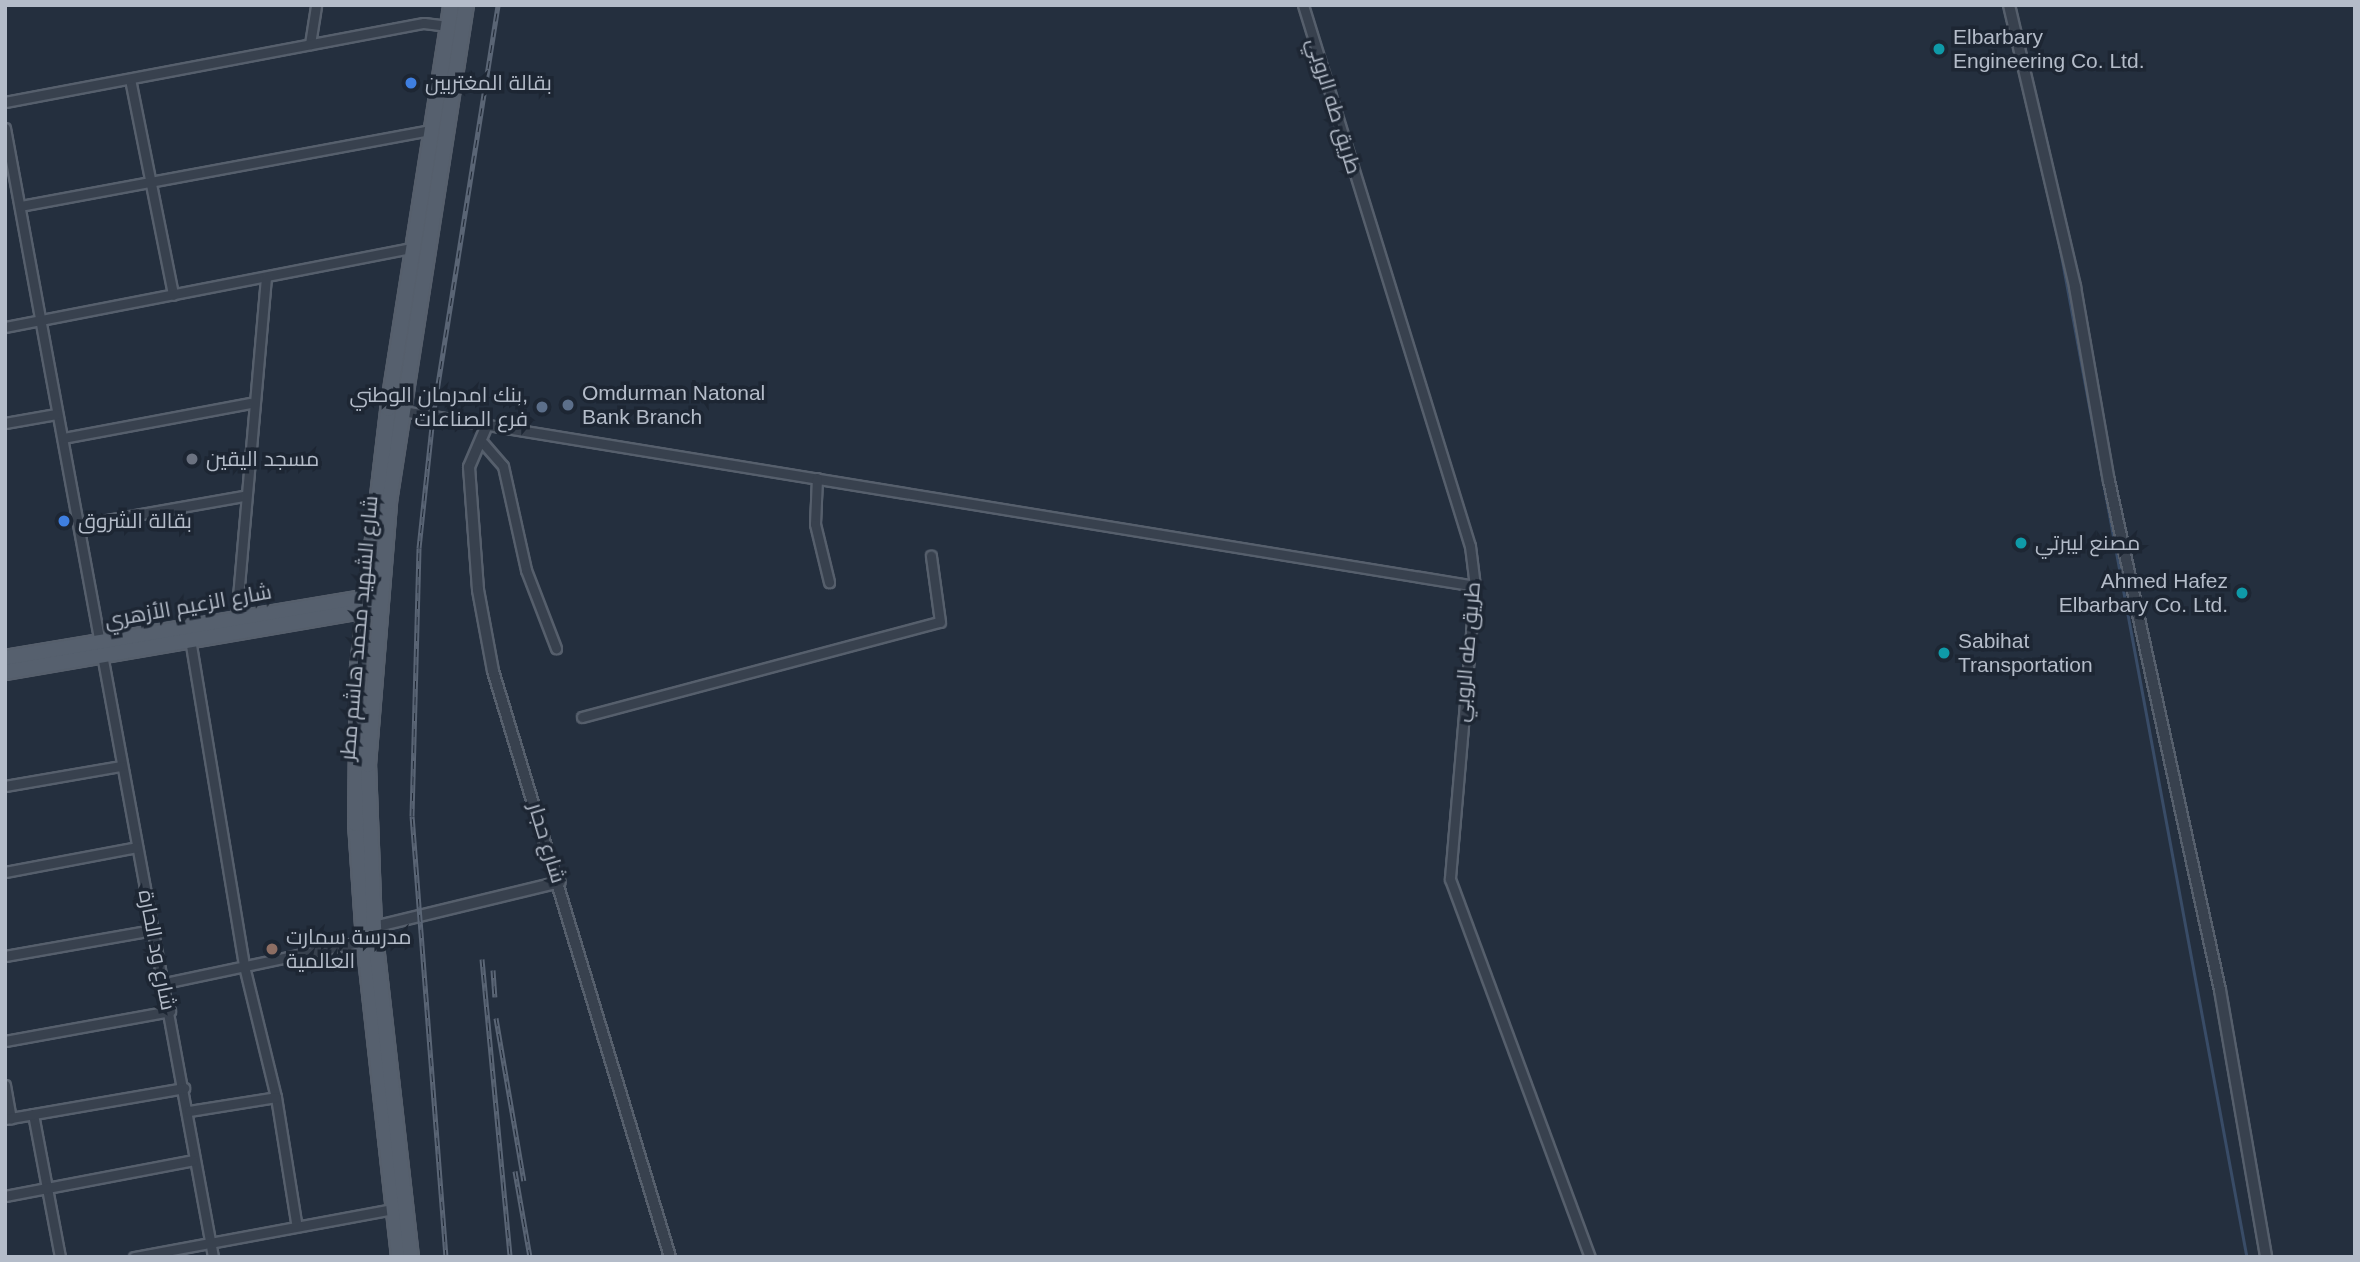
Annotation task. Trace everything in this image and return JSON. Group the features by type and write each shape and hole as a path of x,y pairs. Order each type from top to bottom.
{"main road":[{"name":"شارع الشهيد محمد هاشم مطر","path":"399,1257 364,941 355,764 412,248 451,5"},
{"name":"شارع الشهيد محمد هاشم مطر","path":"411,1257 374,927 368,765 372,602 466,5"},
{"name":"شارع الزعيم الأزهري","path":"5,672 236,620 372,602"},
{"name":"شارع الزعيم الأزهري","path":"5,658 190,639 372,602"}],"street":[{"path":"310,44 316,5"},
{"name":"طريق طه الروبي","path":"1303,5 1452,483 1475,586 1450,879 1590,1257"},
{"path":"2009,5 2074,287 2109,481 2220,990 2266,1257"},
{"path":"5,102 424,23 448,26"},
{"path":"130,79 148,183 173,295"},
{"name":"شارع ود الحارة","path":"5,128 8,163 20,206 42,321 56,414 63,438 121,765 189,1111 193,1160 213,1257"},
{"path":"20,206 432,130"},
{"path":"5,327 412,248"},
{"path":"236,620 250,403 266,277"},
{"path":"63,438 250,403"},
{"path":"402,411 1475,586"},
{"path":"5,423 56,414"},
{"name":"شارع حجار","path":"487,425 483,443 469,467 480,602 494,677 560,882 670,1257"},
{"path":"483,443 503,466 526,570 556,648"},
{"path":"817,478 815,524 829,582"},
{"path":"79,525 244,496"},
{"path":"582,717 940,622 931,556"},
{"path":"190,639 244,966 276,1097 296,1222"},
{"path":"5,786 121,765"},
{"path":"5,872 137,847"},
{"path":"374,927 560,882"},
{"path":"5,957 153,930"},
{"path":"165,984 364,941"},
{"path":"5,1041 170,1010"},
{"path":"5,1085 8,1119 184,1088"},
{"path":"189,1111 276,1097"},
{"path":"33,1114 60,1257"},
{"path":"5,1196 193,1160"},
{"path":"134,1257 296,1222 393,1209"}],"waterway":[{"path":"2057,231 2247,1257"}],"railway":[{"path":"446,1257 412,816 419,548 433,416 498,5"},
{"path":"482,959 510,1257"},
{"path":"493,970 495,997"},
{"path":"496,1018 524,1181"},
{"path":"515,1171 530,1257"}],"place":[{"name":"Elbarbary Engineering Co. Ltd.","path":"1939,49"},
{"name":"بقالة المغتربين","path":"411,83"},
{"name":"Omdurman Natonal Bank Branch","path":"568,405"},
{"name":"بنك امدرمان الوطني, فرع الصناعات","path":"542,407"},
{"name":"مسجد اليقين","path":"192,459"},
{"name":"بقالة الشروق","path":"64,521"},
{"name":"مصنع ليبرتي","path":"2021,543"},
{"name":"Ahmed Hafez Elbarbary Co. Ltd.","path":"2242,593"},
{"name":"Sabihat Transportation","path":"1944,653"},
{"name":"مدرسة سمارت العالمية","path":"272,949"}]}
